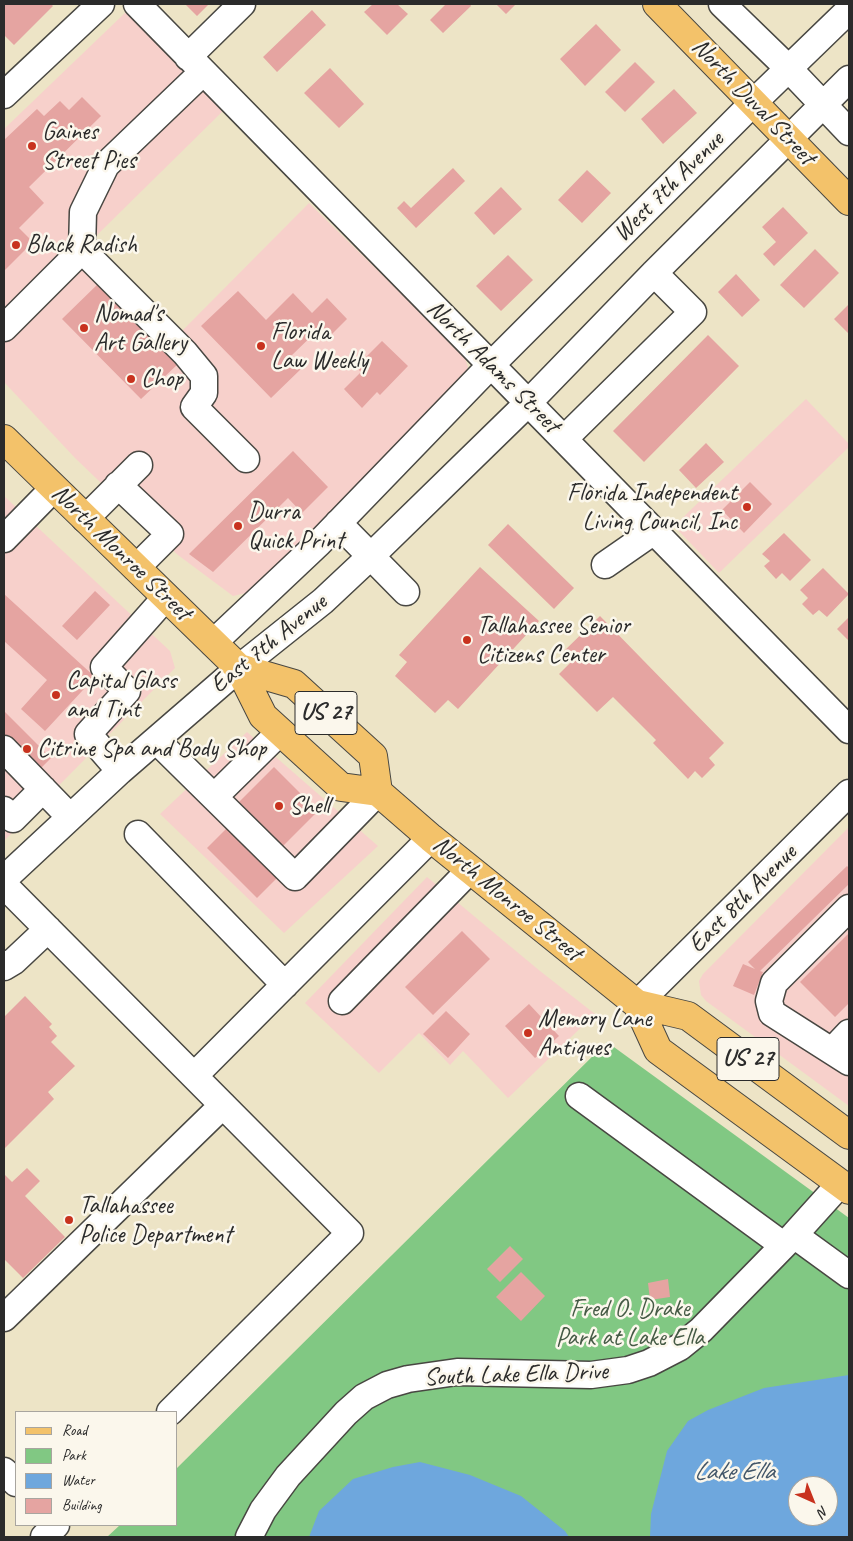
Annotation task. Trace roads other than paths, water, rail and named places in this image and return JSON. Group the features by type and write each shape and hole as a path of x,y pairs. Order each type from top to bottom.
{"main road":[{"name":"North Duval Street","path":"657,4 849,201"},
{"name":"North Monroe Street","path":"4,439 239,668 263,716 341,787 378,792 470,870 637,1004 688,1016 849,1135"},
{"name":"North Monroe Street","path":"239,668 294,684 372,756 378,792"},
{"name":"North Monroe Street","path":"637,1004 658,1050 846,1183"}],"street":[{"path":"4,95 101,4"},
{"name":"North Adams Street","path":"137,4 849,730"},
{"path":"4,328 82,250 82,212 106,165 196,64 242,4"},
{"name":"North Duval Street","path":"722,4 849,132"},
{"name":"West 7th Avenue","path":"491,365 754,102 849,10"},
{"name":"West 7th Avenue","path":"528,402 654,273 849,79"},
{"path":"82,250 186,353 204,376 204,393 194,407 246,459"},
{"path":"564,439 692,312 654,273"},
{"name":"East 7th Avenue","path":"213,643 319,543 491,365"},
{"name":"East 7th Avenue","path":"4,879 120,771 239,668 323,601 528,402"},
{"path":"85,518 139,465"},
{"path":"118,485 170,534 136,568"},
{"path":"4,539 54,488"},
{"path":"338,523 406,592"},
{"path":"605,565 654,531"},
{"path":"120,771 88,734 127,691 104,667 166,597"},
{"path":"214,797 280,732"},
{"path":"156,740 295,877 378,792"},
{"path":"4,748 70,817"},
{"path":"4,810 13,819 43,789"},
{"name":"East 8th Avenue","path":"637,1004 849,793"},
{"path":"138,834 285,985"},
{"path":"194,1076 431,838"},
{"path":"342,1001 470,870"},
{"path":"4,885 350,1233 171,1411"},
{"path":"843,1048 772,1013 769,1001 774,983 849,908"},
{"path":"4,967 14,961 48,929"},
{"path":"579,1096 664,1157 789,1240 849,1275"},
{"path":"4,1318 223,1105"},
{"name":"South Lake Ella Drive","path":"249,1537 263,1510 288,1476 364,1397 387,1385 408,1379 457,1372 591,1376 628,1370 649,1364 680,1347 701,1330 846,1183"},
{"path":"4,1471 15,1482"},
{"path":"44,1537 55,1526"}],"water":[{"name":"Lake Ella","path":"849,1375 849,1537 650,1537 651,1514 667,1451 688,1421 708,1410 764,1388"},
{"path":"420,1462 470,1475 521,1496 565,1531 569,1537 309,1537 319,1511 353,1479 393,1467"}],"place":[{"name":"Gaines Street Pies","path":"32,146"},
{"name":"Black Radish","path":"16,245"},
{"name":"Nomad's Art Gallery","path":"84,328"},
{"name":"Florida Law Weekly","path":"261,346"},
{"name":"Chop","path":"131,379"},
{"name":"Florida Independent Living Council, Inc","path":"747,507"},
{"name":"Durra Quick Print","path":"238,526"},
{"name":"Tallahassee Senior Citizens Center","path":"467,640"},
{"name":"Capital Glass and Tint","path":"56,695"},
{"name":"Citrine Spa and Body Shop","path":"27,749"},
{"name":"Shell","path":"279,806"},
{"name":"Memory Lane Antiques","path":"528,1033"},
{"name":"Tallahassee Police Department","path":"69,1220"}],"park label":[{"name":"Fred O. Drake Park at Lake Ella","path":"630,1324"}]}
